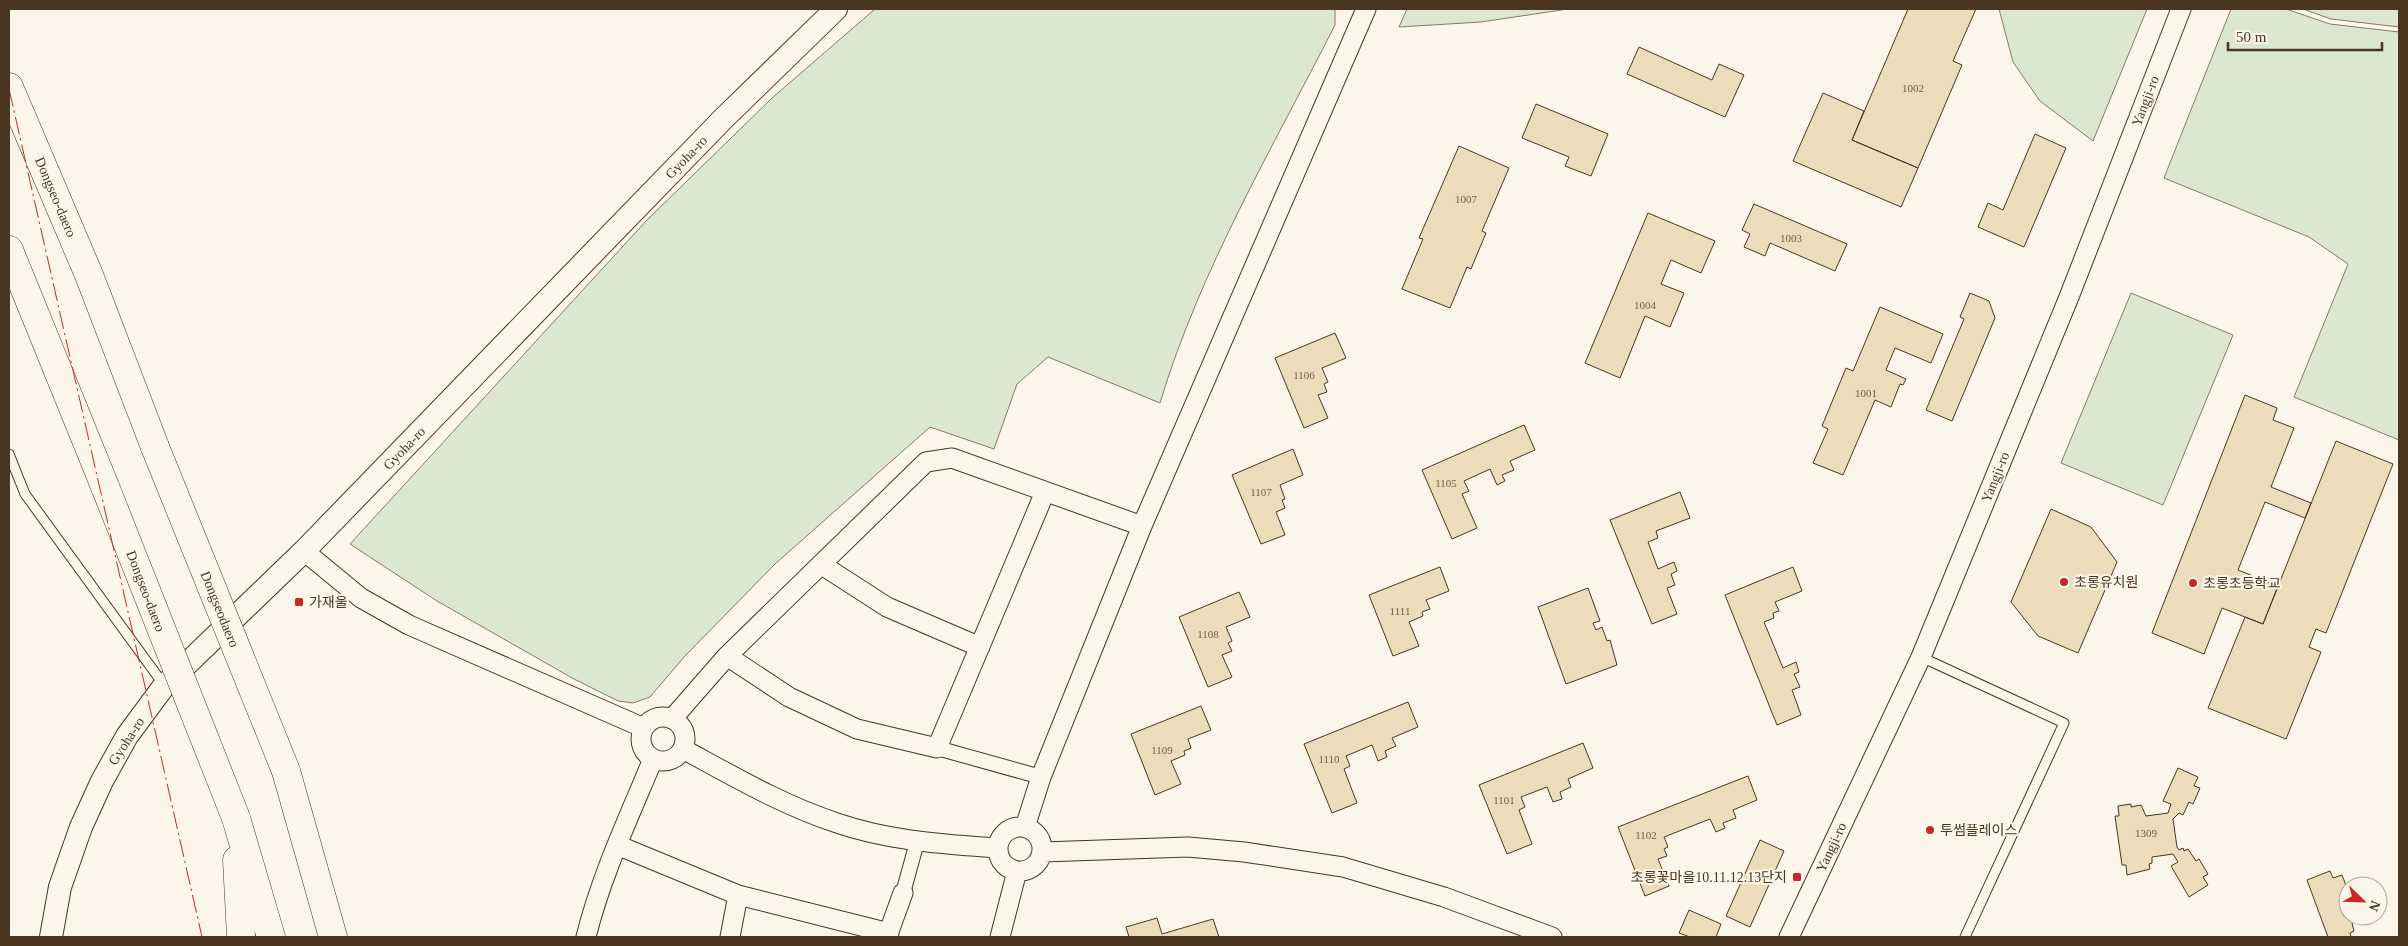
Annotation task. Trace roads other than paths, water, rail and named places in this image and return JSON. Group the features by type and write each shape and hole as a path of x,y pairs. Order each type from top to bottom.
{"highway":[{"name":"Dongseo-daero","path":"9,87 89,275 155,447"},
{"name":"Dongseo-daero","path":"9,250 236,818 271,937"},
{"name":"Dongseodaero","path":"155,447 286,771 333,937"},
{"path":"236,818 241,937"}],"street":[{"name":"Gyoha-ro","path":"51,937 60,887 81,827 102,780 127,736 164,686 304,551 723,119 836,9"},
{"path":"1025,827 1041,777 1142,526 1366,9"},
{"name":"Yangji-ro","path":"1789,937 1920,657 2069,297 2181,9"},
{"path":"672,719 727,656 926,462 952,458 1142,526"},
{"path":"937,748 1045,492"},
{"path":"304,551 362,598 409,625 644,728"},
{"path":"822,565 887,607 980,647"},
{"path":"727,656 789,697 857,729 937,748 1041,777"},
{"path":"655,718 672,719 680,725 684,732 686,739 683,749 675,758 668,761 653,759 643,748 641,739 644,728 655,718"},
{"path":"683,749 779,800 838,824 918,842 998,848"},
{"path":"586,937 591,915 617,845 653,759"},
{"path":"1018,826 1025,827 1037,834 1041,841 1042,852 1037,863 1032,868 1017,871 1004,864 998,848 1001,837 1005,832 1018,826"},
{"path":"617,845 738,895 888,935 918,842"},
{"path":"1042,852 1188,847 1244,852 1343,867 1444,897 1552,937"},
{"path":"1000,937 1017,871"},
{"path":"730,937 738,895"}],"lane":[{"path":"9,454 25,494 164,686"},
{"path":"1920,657 2064,723 1966,937"}],"place":[{"name":"초롱유치원","path":"2064,582"},
{"name":"초롱초등학교","path":"2193,583"},
{"name":"가재울","path":"299,602"},
{"name":"투썸플레이스","path":"1930,830"},
{"name":"초롱꽃마을10.11.12.13단지","path":"1797,877"}]}
